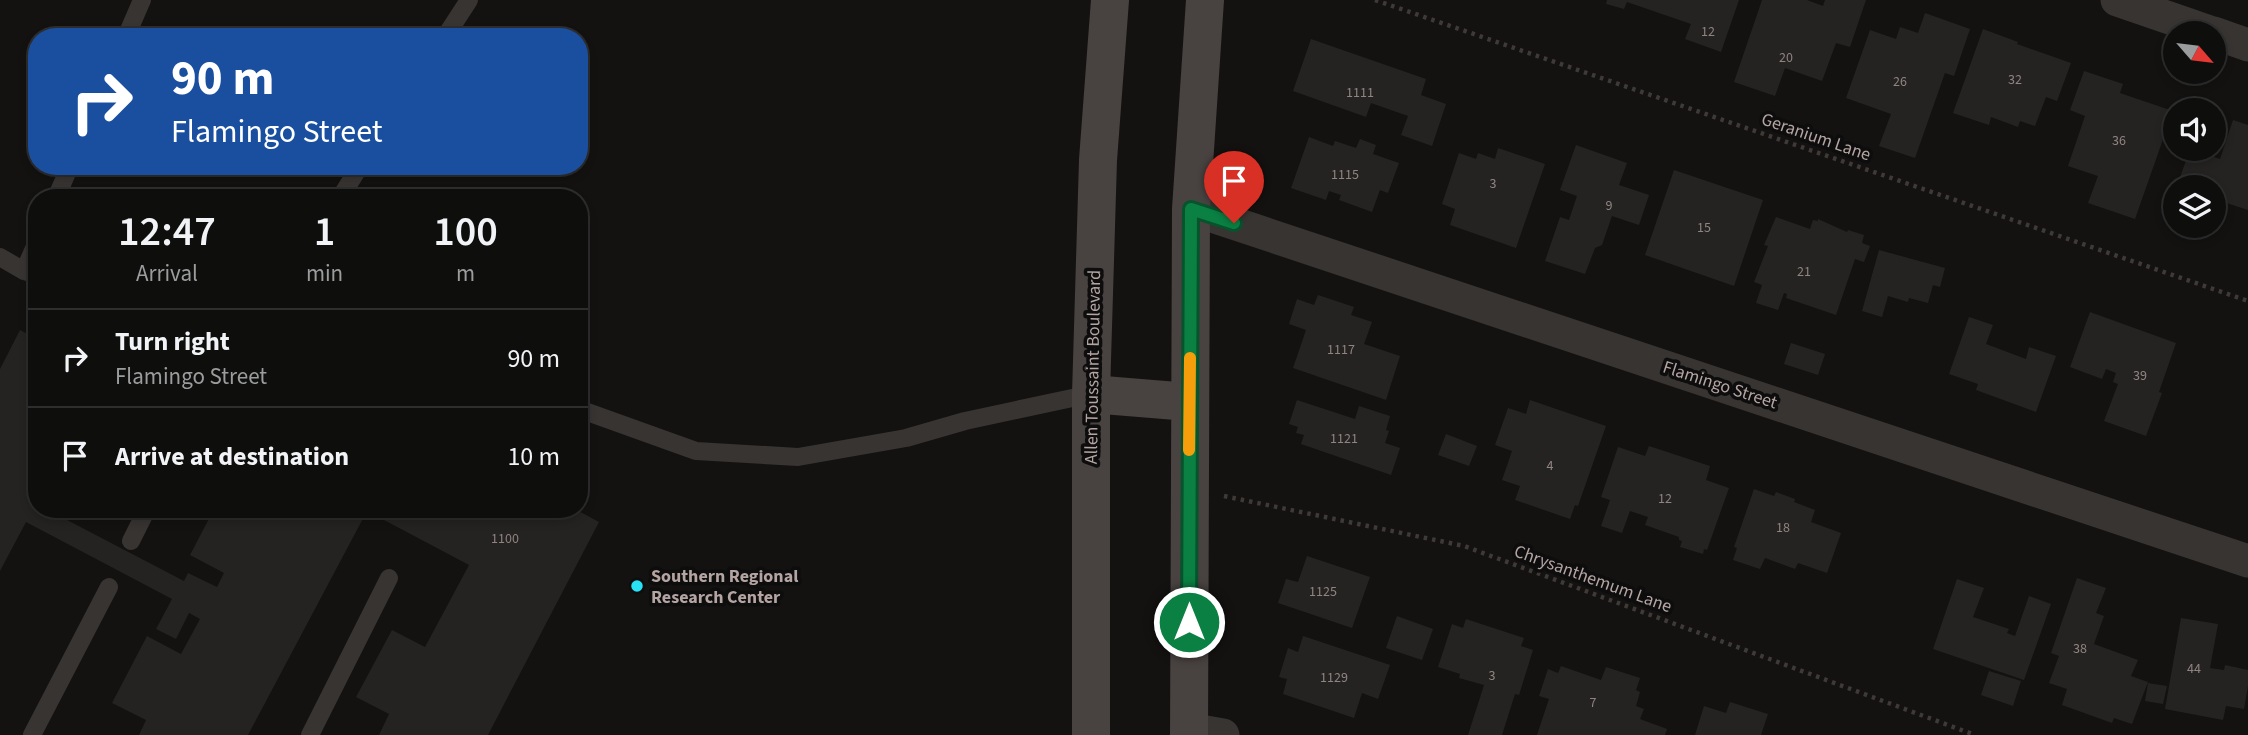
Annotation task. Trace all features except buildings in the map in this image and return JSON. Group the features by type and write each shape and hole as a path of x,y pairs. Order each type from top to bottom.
{"main road":[{"name":"Allen Toussaint Boulevard","path":"1091,735 1091,394 1098,160 1110,0"},
{"path":"1200,733 1189,488 1189,402 1191,209 1205,0"},
{"path":"1091,394 1189,402"}],"street":[{"path":"2117,0 2178,21"},
{"path":"2226,37 2248,45"},
{"name":"Flamingo Street","path":"1191,209 2248,561"}],"lane":[{"path":"130,28 142,0"},
{"path":"451,28 469,0"},
{"path":"0,257 28,272"},
{"path":"588,412 696,451 798,457 906,438 965,421 1091,394"},
{"path":"131,541 142,518"},
{"path":"310,735 389,578"},
{"path":"32,735 109,587"}],"path":[{"name":"Geranium Lane","path":"1375,0 2248,301"},
{"name":"Chrysanthemum Lane","path":"1189,488 1464,546 1975,735"}],"slow traffic":[{"path":"1189,450 1190,358"}],"place":[{"name":"Southern Regional Research Center","path":"637,586"}],"route":[{"path":"1189,622 1191,209 1234,223"}]}
